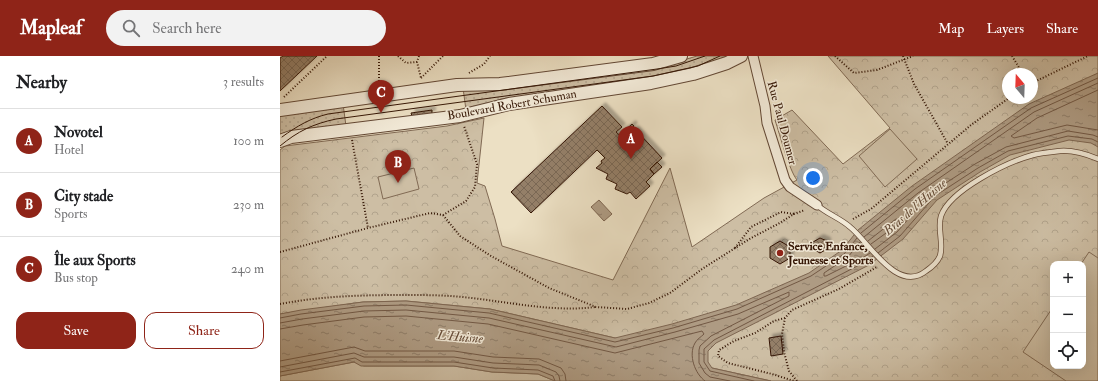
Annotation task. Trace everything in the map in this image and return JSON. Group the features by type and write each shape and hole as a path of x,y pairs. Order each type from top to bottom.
{"street":[{"name":"Boulevard Robert Schuman","path":"280,110 457,85 500,84 630,68 653,64 681,56"},
{"name":"Boulevard Robert Schuman","path":"280,141 291,137 460,116 509,104 651,82 693,74 727,63 741,56"},
{"name":"Rue Paul Doumer","path":"753,56 765,106 767,123 785,180 790,187 817,205"}],"lane":[{"path":"817,205 851,227 881,260 899,275 911,278 922,274 934,265 940,255 941,217 946,207 956,196 969,186 999,168 1033,155 1061,151 1083,153 1098,159"}],"path":[{"path":"280,101 327,56"},
{"path":"379,56 379,95"},
{"path":"398,56 406,63 417,62"},
{"path":"419,56 417,62 421,78 443,56"},
{"path":"457,85 466,74 484,64 490,56"},
{"path":"835,56 854,73 877,70 913,56"},
{"path":"904,56 914,84 948,144"},
{"path":"1012,56 1019,68"},
{"path":"1078,56 1080,60"},
{"path":"1038,80 1088,56"},
{"path":"845,223 871,209 970,125 1002,103"},
{"path":"280,252 430,213 443,215 466,201 475,187 477,164 460,116"},
{"path":"350,129 368,228"},
{"path":"280,304 337,297 449,296 539,307 596,307 627,309 649,304 670,293 702,269 734,249 794,214 817,205"},
{"path":"734,249 751,227 781,212 794,214"},
{"path":"443,215 460,236 491,256 549,288 596,307"},
{"path":"796,381 789,370 784,352 782,334 785,318 792,310 839,289 870,271"},
{"path":"785,318 774,321 755,333 734,341 719,350 718,356 728,363 796,381"}],"green space":[{"path":"697,56 729,56 678,75 501,99 466,110 463,88 670,64"},
{"path":"828,56 1098,56 1098,381 771,381 712,368 615,338 490,309 406,301 363,302 280,314 280,150 285,146 447,126 484,118 477,183 485,186 502,246 613,280 670,168 692,247 764,198 797,180 788,161 775,120 792,110 843,164 890,128"},
{"path":"343,104 346,126 280,138 280,114"},
{"path":"890,129 917,159 885,187 859,156"},
{"path":"414,168 419,189 383,199 378,177"},
{"path":"1089,252 1098,258 1098,381 1066,381 1023,352 1050,312 1050,369 1086,369 1086,261 1083,261"},
{"path":"354,362 364,366 454,366 492,372 538,374 555,381 280,381 280,376"}],"water":[{"path":"1098,73 1098,147 1091,143 1069,140 1010,155 980,172 937,200 903,239 869,265 716,343 708,351 708,362 712,368 771,381 555,381 538,374 492,372 454,366 361,366 354,362 280,376 280,314 301,310 363,302 406,301 490,309 615,338 672,324 736,305 809,273 842,250 858,230 912,186 1029,104 1038,104 1038,100"},
{"path":"599,200 612,214 604,221 591,207"}],"building":[{"path":"283,56 317,56 280,91 280,58"},
{"path":"602,106 622,127 616,132 624,139 635,129 662,158 650,169 654,174 646,182 650,186 636,199 630,192 627,194 615,189 617,184 606,179 608,174 596,168 605,158 597,150 531,213 511,192"},
{"path":"432,110 432,114 412,116 411,113"},
{"path":"632,124 634,126 622,138 620,135"},
{"path":"657,162 662,167 654,174 650,169"},
{"path":"820,238 827,241 827,249 820,253 813,249 813,242"},
{"name":"Service Enfance, Jeunesse et Sports","path":"780,241 790,247 790,258 780,264 770,258 770,247"},
{"path":"781,336 783,354 771,356 769,338"}],"tram line":[{"path":"282,137 304,123 328,114 657,69 676,66 705,56"},
{"path":"280,146 293,136 306,129 320,123 336,119 653,76 698,66 720,56"}],"place":[{"name":"Île aux Sports","path":"381,113"},
{"name":"Novotel","path":"631,159"},
{"name":"City stade","path":"398,183"},
{"name":"Service Enfance, Jeunesse et Sports","path":"780,253"}],"water label":[{"name":"Bras de l'Huisne","path":"915,207"},
{"name":"L'Huisne","path":"460,337"}]}
